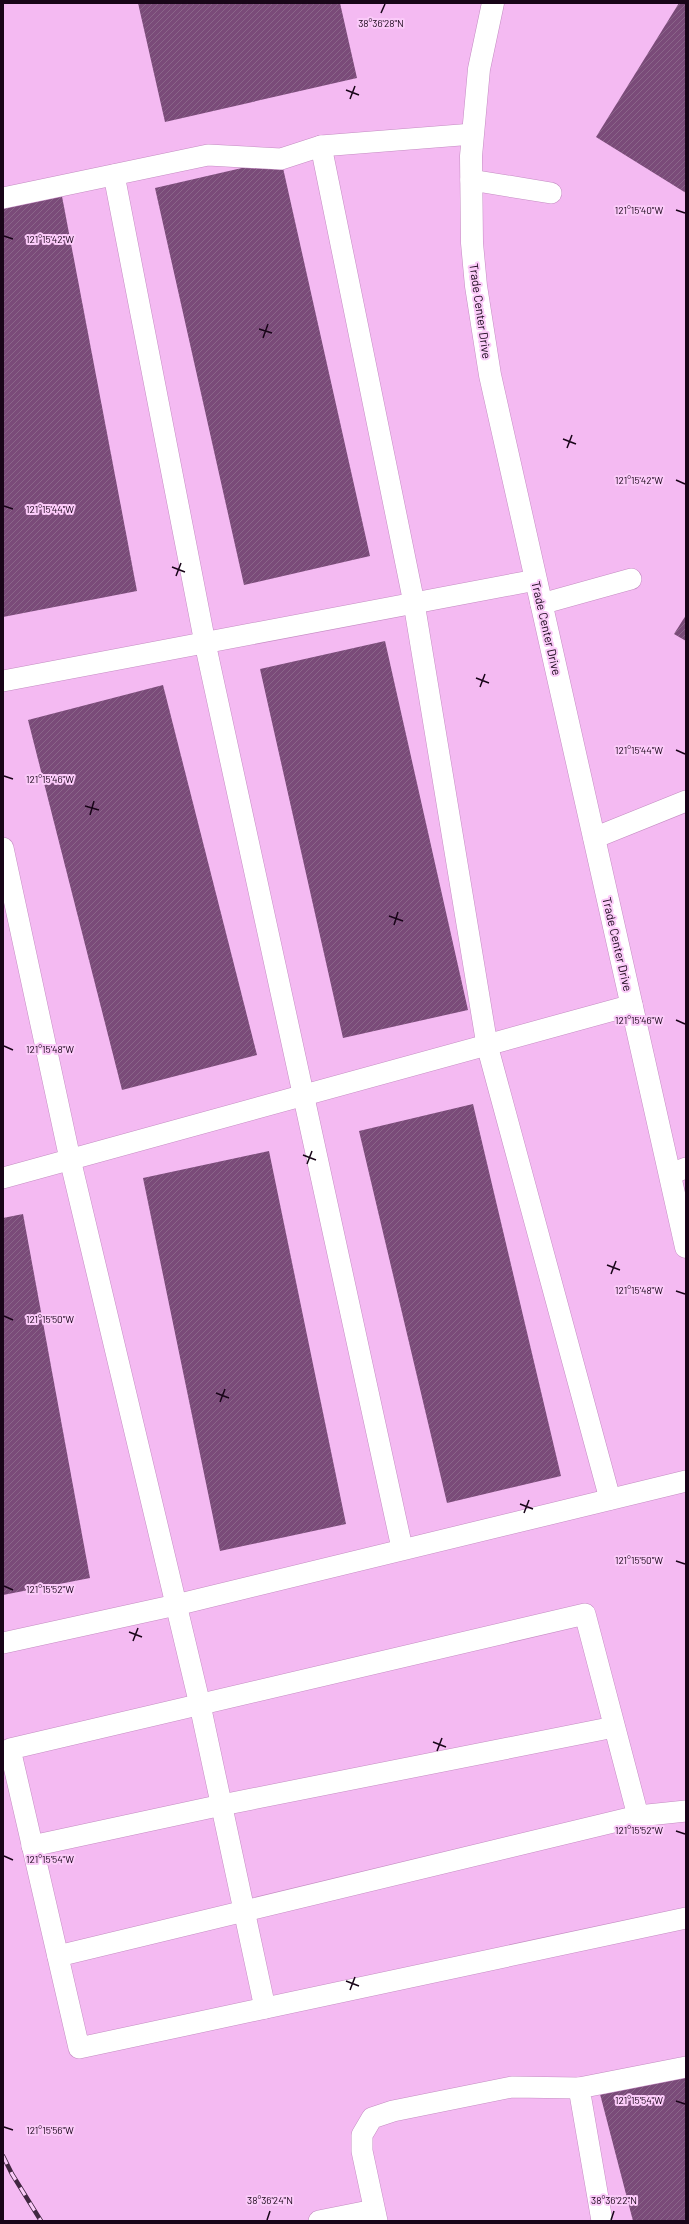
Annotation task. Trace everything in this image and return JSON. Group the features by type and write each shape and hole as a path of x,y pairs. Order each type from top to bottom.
{"street":[{"name":"Trade Center Drive","path":"493,3 479,68 473,134 471,180 472,243 476,286 485,345 541,604 632,1006 678,1171 686,1247"}],"lane":[{"path":"3,198 208,155 281,159 320,146 473,134"},
{"path":"320,146 414,603 486,1045 610,1499"},
{"path":"114,175 205,643 305,1095 402,1548"},
{"path":"471,180 551,193"},
{"path":"541,604 631,579"},
{"path":"3,681 536,580"},
{"path":"594,838 686,801"},
{"path":"3,848 70,1159 200,1705 265,2008"},
{"path":"3,1178 632,1006"},
{"path":"3,1643 176,1605 402,1548 686,1481"},
{"path":"638,1816 585,1614 10,1749 79,2048 686,1918"},
{"path":"32,1846 222,1805 614,1727"},
{"path":"58,1956 638,1816 686,1811"},
{"path":"320,2221 375,2216 362,2150 362,2135 372,2118 393,2111 512,2088 579,2088 686,2067"},
{"path":"579,2088 602,2221"}],"building":[{"path":"138,3 340,3 357,78 165,122"},
{"path":"679,3 686,3 686,193 596,137"},
{"path":"281,159 370,556 244,585 155,188"},
{"path":"61,191 137,591 3,617 3,202"},
{"path":"686,615 686,641 674,634"},
{"path":"385,641 468,1010 343,1038 260,669"},
{"path":"163,685 257,1055 122,1090 28,720"},
{"path":"473,1104 561,1476 447,1503 359,1131"},
{"path":"269,1151 346,1524 220,1551 143,1178"},
{"path":"23,1214 90,1578 3,1595 3,1218"},
{"path":"686,2071 686,2221 633,2221 600,2094"}],"railway":[{"path":"3,2156 12,2174 41,2221"}]}
